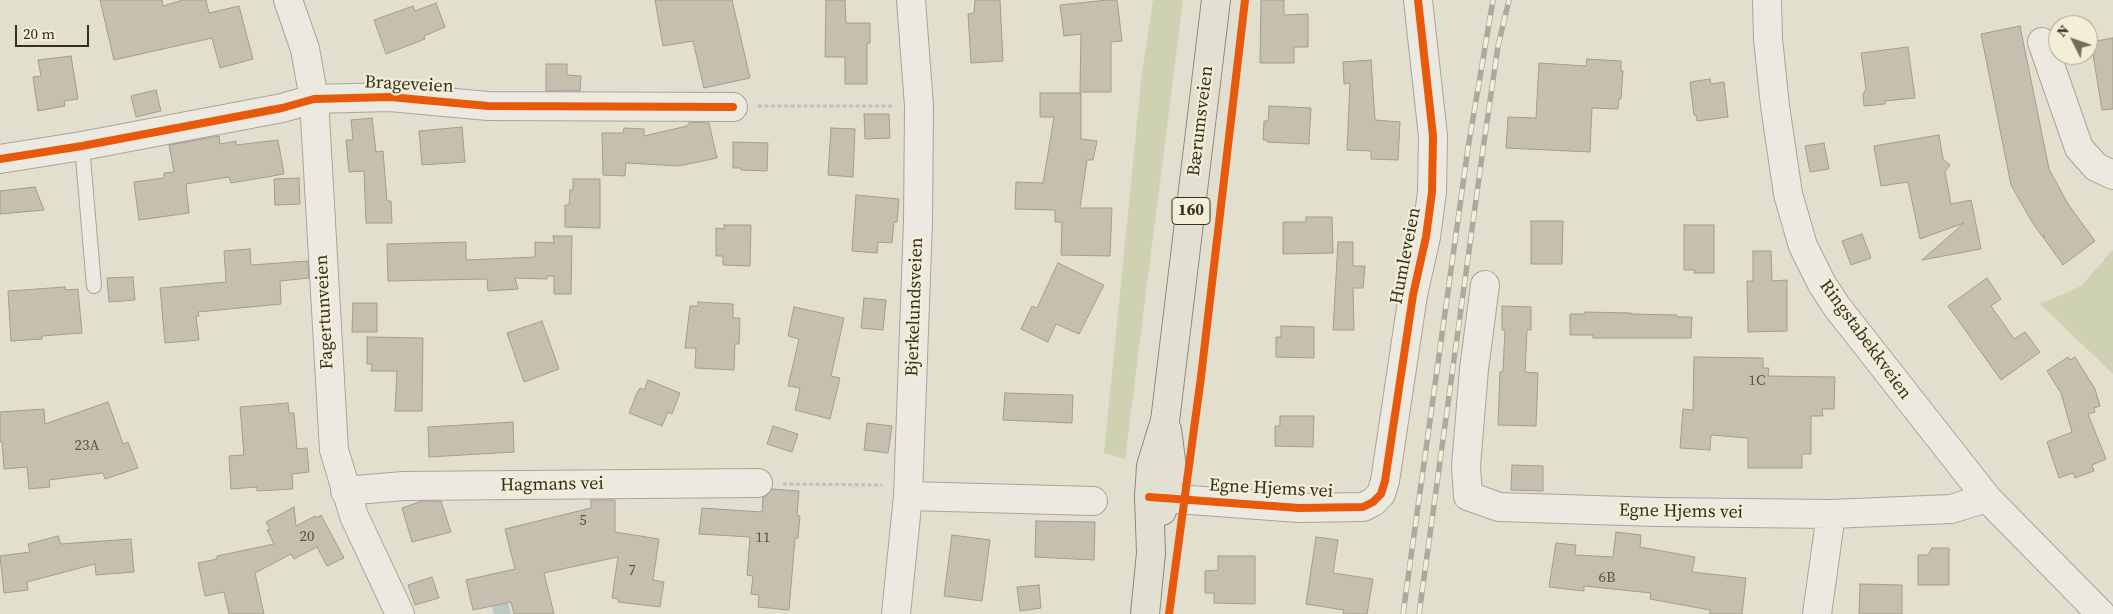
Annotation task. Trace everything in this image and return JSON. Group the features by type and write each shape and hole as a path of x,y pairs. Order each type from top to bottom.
{"main road":[{"name":"Bærumsveien","path":"1145,614 1157,498 1172,467 1165,421 1216,0"}],"street":[{"name":"Fagertunveien","path":"288,0 305,49 314,99 334,450 354,516 400,614"},
{"name":"Bjerkelundsveien","path":"896,614 908,496 918,221 919,106 911,0"},
{"name":"Humleveien","path":"1363,507 1373,502 1381,494 1385,481 1413,295 1426,237 1431,200 1433,136 1418,0"},
{"name":"Ringstabekkveien","path":"1766,0 1775,106 1788,194 1803,246 1827,281 1837,307 1987,498 2101,614"},
{"path":"2042,42 2079,148 2096,167 2113,175"},
{"name":"Brageveien","path":"0,159 82,146 282,108 314,99 390,97 488,106 733,107"},
{"name":"Egne Hjems vei","path":"1485,285 1474,369 1466,466 1468,496 1499,507 1831,514 1951,509 1987,498"},
{"name":"Hagmans vei","path":"345,491 403,486 758,483"},
{"path":"908,496 1093,501"},
{"name":"Egne Hjems vei","path":"1157,498 1299,508 1363,507"},
{"path":"1817,614 1831,514"}],"lane":[{"path":"82,146 94,286"}],"path":[{"path":"733,107 919,106"},
{"path":"812,485 880,484 908,496"}],"green space":[{"path":"1153,0 1183,0 1125,459 1104,453 1142,72"},
{"path":"2113,250 2113,374 2040,304 2081,286"}],"shaded area":[{"path":"508,602 511,614 494,614 492,605"}],"building":[{"path":"100,0 162,0 163,6 183,0 206,0 209,13 239,6 253,59 220,68 212,38 114,60"},
{"path":"655,0 732,0 750,78 704,88 693,41 663,46"},
{"path":"826,0 845,0 846,23 870,23 870,43 867,43 867,84 845,84 845,57 825,57"},
{"path":"975,0 1000,0 1003,61 971,63 968,14 974,13"},
{"path":"1117,0 1122,41 1111,42 1111,92 1080,92 1081,34 1064,36 1060,5"},
{"path":"1261,0 1284,0 1284,15 1308,14 1308,47 1294,47 1294,63 1260,63"},
{"path":"436,3 445,27 424,36 425,39 386,54 374,20 413,6 415,11"},
{"path":"2020,26 2049,169 2068,204 2095,241 2063,265 2043,237 2045,236 2042,236 2032,222 2011,185 1981,34"},
{"path":"2113,38 2113,109 2102,110 2095,65 2098,65 2098,41"},
{"path":"1908,47 1915,98 1885,101 1885,104 1864,106 1863,94 1866,89 1861,53"},
{"path":"71,56 78,99 64,101 65,106 38,111 33,77 41,76 38,60"},
{"path":"1587,59 1621,61 1621,71 1623,71 1621,99 1619,99 1618,109 1592,108 1590,152 1506,148 1508,117 1536,118 1539,63 1586,66"},
{"path":"1371,60 1375,120 1400,122 1398,160 1371,159 1371,151 1347,150 1350,83 1344,84 1343,62"},
{"path":"546,64 567,64 567,75 581,76 580,91 546,91"},
{"path":"1710,79 1711,84 1724,82 1728,117 1697,121 1696,115 1694,115 1690,82"},
{"path":"156,90 161,111 136,117 131,96"},
{"path":"1040,93 1081,93 1081,139 1097,141 1093,160 1087,160 1080,208 1112,208 1110,256 1061,255 1062,222 1055,222 1055,210 1015,209 1016,182 1043,183 1054,117 1040,117"},
{"path":"1269,106 1311,108 1309,144 1267,142 1267,140 1263,140 1264,121 1268,121"},
{"path":"864,114 889,114 890,138 865,139"},
{"path":"372,118 376,152 383,151 387,201 391,201 392,223 366,223 364,171 349,172 346,140 353,140 351,120"},
{"path":"690,122 709,123 717,158 679,166 626,163 625,176 603,175 602,133 623,133 624,128 644,129 644,136 687,126"},
{"path":"462,127 465,162 422,165 419,131"},
{"path":"831,128 855,129 853,177 828,175"},
{"path":"1939,135 1943,159 1950,165 1945,172 1951,204 1971,200 1981,249 1922,260 1964,223 1920,239 1908,182 1881,186 1874,146"},
{"path":"219,136 220,144 236,141 236,145 278,140 284,174 231,183 229,177 186,184 189,213 139,220 134,182 164,178 164,173 174,172 169,145"},
{"path":"733,142 768,143 767,171 733,168"},
{"path":"1824,143 1829,169 1810,172 1805,146"},
{"path":"299,178 300,204 275,205 274,179"},
{"path":"573,179 600,179 600,228 565,227 565,205 569,205 570,190 573,190"},
{"path":"35,187 44,210 0,214 0,191"},
{"path":"856,195 899,199 897,222 894,222 892,243 878,242 877,253 852,251"},
{"path":"1306,217 1332,217 1333,253 1283,254 1283,222 1306,222"},
{"path":"1531,221 1563,221 1562,264 1531,264"},
{"path":"724,225 751,225 750,266 723,265 723,256 716,256 716,228 724,229"},
{"path":"1684,225 1714,225 1714,273 1694,273 1695,270 1684,270"},
{"path":"1862,234 1871,258 1851,265 1842,241"},
{"path":"553,236 572,236 571,294 554,294 554,276 547,276 547,279 515,278 518,289 488,291 487,279 388,281 387,244 466,242 466,260 535,257 535,242 554,243"},
{"path":"1338,242 1353,242 1353,266 1365,266 1363,288 1353,288 1354,330 1333,330"},
{"path":"250,249 251,265 308,261 309,278 280,281 281,304 198,312 199,316 196,316 199,340 165,343 160,288 226,282 224,251"},
{"path":"1753,251 1771,251 1772,281 1787,280 1787,331 1748,332 1747,281 1753,281"},
{"path":"1058,263 1104,285 1079,334 1056,324 1048,342 1021,329 1032,306 1037,308"},
{"path":"133,277 135,300 109,302 107,278"},
{"path":"1987,278 2001,299 1991,306 2014,339 2025,332 2040,352 2001,380 1948,306"},
{"path":"65,287 65,290 78,289 82,333 11,341 8,291"},
{"path":"864,298 886,300 883,330 861,328"},
{"path":"698,302 733,304 733,318 740,318 739,344 735,344 734,370 695,368 696,348 685,348 690,306 698,306"},
{"path":"353,303 377,303 377,332 352,332"},
{"path":"1502,306 1531,307 1531,330 1527,330 1525,372 1538,373 1536,426 1498,425 1500,372 1503,371 1505,330 1502,330"},
{"path":"794,307 844,318 831,376 840,378 830,419 795,410 800,388 788,386 799,339 788,336"},
{"path":"1585,312 1692,317 1691,338 1593,338 1593,335 1570,335 1570,314 1585,314"},
{"path":"542,321 559,369 524,382 507,333"},
{"path":"1281,326 1314,327 1314,358 1276,357 1276,337 1281,337"},
{"path":"367,337 423,338 422,411 395,411 397,371 371,371 372,364 367,364"},
{"path":"1694,357 1763,358 1763,368 1769,368 1768,376 1835,377 1834,409 1822,409 1823,416 1811,416 1811,454 1802,454 1802,468 1748,468 1748,438 1711,435 1710,450 1680,448 1683,409 1693,410"},
{"path":"2068,357 2070,360 2075,357 2095,389 2100,406 2094,408 2095,412 2088,414 2106,459 2092,465 2094,471 2075,478 2073,473 2059,478 2047,442 2072,432 2061,393 2047,371"},
{"path":"648,380 680,393 672,414 668,412 662,426 629,413 637,393 640,388 644,390"},
{"path":"1005,393 1073,395 1072,423 1003,420"},
{"path":"108,402 123,444 128,442 138,468 105,479 103,473 49,480 50,487 29,489 27,467 4,469 2,442 0,442 0,412 44,409 45,424"},
{"path":"288,403 289,413 294,413 297,449 307,448 309,472 292,474 293,489 257,491 257,487 231,489 229,456 244,455 240,407"},
{"path":"1280,416 1314,416 1313,447 1275,446 1275,426 1280,426"},
{"path":"513,422 514,452 429,457 428,427"},
{"path":"867,423 892,426 888,453 864,450"},
{"path":"773,426 798,434 792,452 767,444"},
{"path":"1512,465 1543,466 1543,491 1511,490"},
{"path":"772,489 799,491 797,515 800,516 798,538 795,538 789,610 758,607 759,595 751,594 753,576 747,575 750,537 699,534 702,508 762,512 763,497"},
{"path":"591,500 615,500 615,532 659,539 653,580 664,582 660,607 618,602 619,599 612,598 618,557 544,573 554,614 514,614 511,602 473,610 466,580 515,569 505,529 591,508"},
{"path":"422,501 441,501 451,532 412,542 402,508"},
{"path":"294,507 296,526 315,516 316,518 321,515 344,558 327,566 317,547 294,559 291,554 255,573 264,614 229,614 224,592 205,596 198,563 217,559 217,556 274,544 267,530 270,529 266,522"},
{"path":"1036,521 1095,522 1094,560 1035,557"},
{"path":"1616,532 1641,535 1640,547 1695,557 1692,572 1746,578 1742,614 1710,614 1710,610 1650,599 1651,593 1584,586 1584,591 1549,587 1556,543 1576,545 1575,555 1613,557"},
{"path":"952,535 990,540 982,601 944,596"},
{"path":"58,536 61,544 131,539 134,572 96,575 95,564 27,582 28,590 4,593 0,556 30,552 28,544"},
{"path":"1316,537 1338,540 1333,573 1373,579 1367,614 1343,614 1344,610 1306,604"},
{"path":"1932,548 1949,548 1949,585 1918,585 1918,555 1928,555"},
{"path":"1218,556 1255,556 1255,604 1214,603 1214,593 1205,593 1205,571 1218,570"},
{"path":"432,577 439,598 415,605 408,585"},
{"path":"1860,584 1902,585 1902,614 1859,614"},
{"path":"1039,585 1041,608 1020,611 1017,587"}],"railway":[{"path":"1403,614 1468,148 1493,0"},
{"path":"1419,614 1498,46 1509,0"}],"cycle path":[{"path":"1169,614 1201,377 1245,0"},
{"path":"1149,497 1299,508 1363,507 1373,502 1381,494 1385,481 1413,295 1426,237 1432,192 1433,136 1418,0"},
{"path":"0,159 82,146 282,108 314,99 390,97 488,106 733,107"}]}
